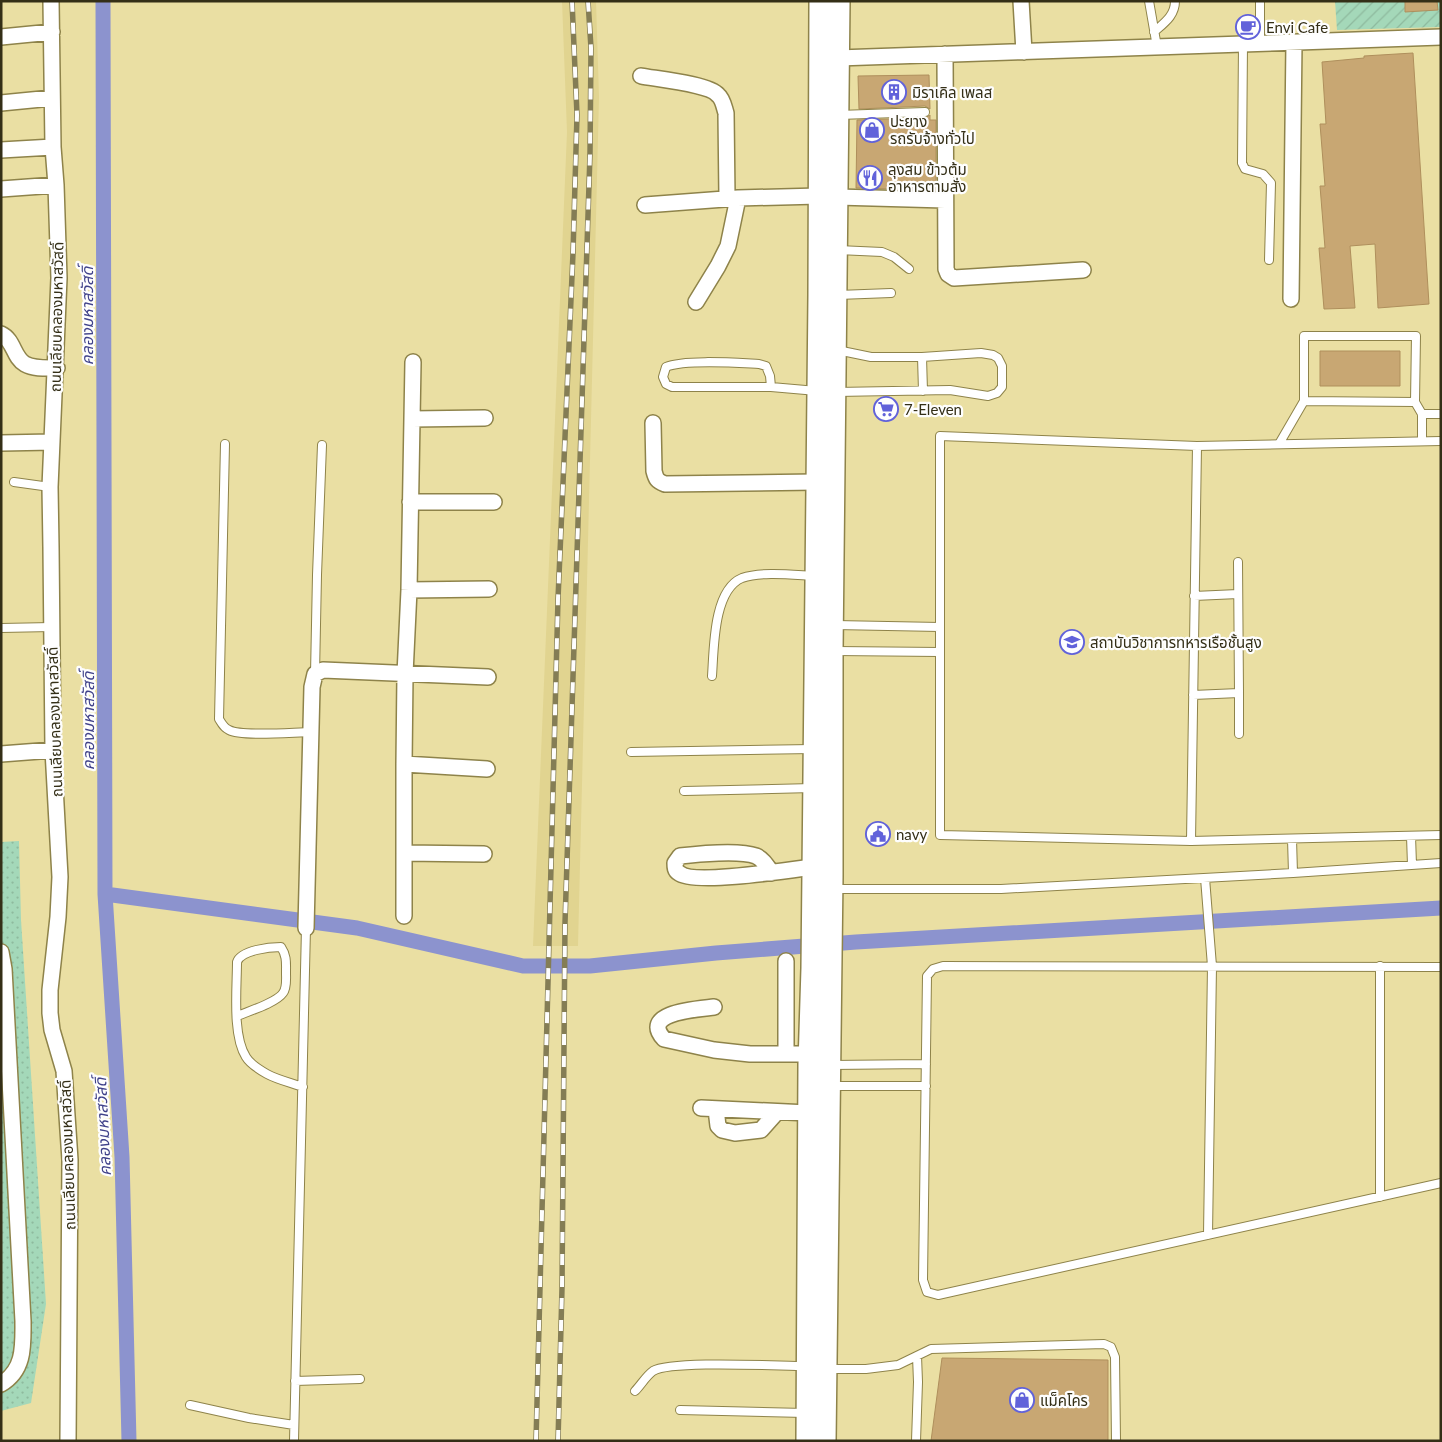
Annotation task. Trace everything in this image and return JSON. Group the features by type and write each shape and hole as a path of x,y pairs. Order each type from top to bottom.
{"main road":[{"path":"820,1 828,197 826,391 833,624 832,889 822,923"},
{"path":"807,1441 807,1413 817,1368 819,1087 816,1061 822,923 812,868 816,482 826,391 835,349 836,250 828,197 837,115 839,1"},
{"path":"819,1087 808,1113 817,1368 825,1441"}],"street":[{"name":"ถนนเลียบคลองมหาสวัสดิ์","path":"51,1 53,146 59,278 50,487 53,750 60,877 58,917 50,990 50,1013 52,1030 64,1071 70,1160 68,1441"},
{"path":"1020,1 1024,52"},
{"path":"1,37 52,32"},
{"path":"838,58 1441,37"},
{"path":"1291,299 1294,42"},
{"path":"946,54 946,269 950,277 1083,270"},
{"path":"641,76 706,88 718,94 726,113 733,198 728,246 696,302"},
{"path":"1,103 52,98"},
{"path":"1,150 53,146"},
{"path":"1,189 56,185"},
{"path":"645,205 733,198 828,197 945,200"},
{"path":"1,334 12,343 18,357 24,363 32,366 56,368"},
{"path":"404,916 405,674 409,590 413,362"},
{"path":"412,419 485,418"},
{"path":"653,423 654,471 659,482 665,484 816,482"},
{"path":"1,444 52,442"},
{"path":"410,502 494,502"},
{"path":"409,590 489,589"},
{"path":"306,928 312,687 315,674 323,670 488,677"},
{"path":"1,754 53,750"},
{"path":"404,764 487,769"},
{"path":"404,853 484,854"},
{"path":"772,872 763,860 755,856 740,854 686,855 680,856 675,863 675,869 679,874 688,877 732,877 812,868"},
{"path":"1,952 4,969 23,1321 23,1354 18,1368 7,1381 1,1384"},
{"path":"786,961 786,1054"},
{"path":"714,1007 670,1014 662,1019 658,1027 660,1035 664,1039 714,1050 750,1054 786,1054 816,1061"},
{"path":"777,1112 761,1130 735,1133 722,1130 709,1109 808,1113"}],"lane":[{"path":"1150,1 1157,47"},
{"path":"1154,32 1168,20 1175,7 1174,1"},
{"path":"1260,1 1260,43"},
{"path":"1243,44 1242,163 1245,169 1263,174 1271,183 1269,260"},
{"path":"837,115 925,112"},
{"path":"836,250 882,252 894,257 909,268"},
{"path":"836,295 891,293"},
{"path":"1279,444 1304,401 1304,336 1416,336 1415,402 1422,414 1422,441"},
{"path":"771,387 769,370 766,366 759,364 673,364 666,367 663,377 666,384 672,387 771,387 826,391 950,390 988,396 997,393 1002,387 1002,366 998,358 993,355 981,353 922,357 871,357 835,349"},
{"path":"922,357 923,391"},
{"path":"1304,401 1415,402"},
{"path":"1422,414 1441,414"},
{"path":"1441,441 1197,446 940,436 940,835 1191,841 1441,835"},
{"path":"224,444 219,719 224,727 231,732 312,732"},
{"path":"315,674 322,445"},
{"path":"1191,841 1197,446"},
{"path":"14,482 50,487"},
{"path":"1238,562 1239,734"},
{"path":"712,676 717,620 725,596 733,583 744,578 760,575 815,576"},
{"path":"1194,596 1238,594"},
{"path":"833,624 940,627"},
{"path":"1,628 52,627"},
{"path":"832,650 940,652"},
{"path":"1193,695 1238,693"},
{"path":"631,752 813,749"},
{"path":"684,791 813,788"},
{"path":"1411,836 1412,865"},
{"path":"1292,839 1292,873"},
{"path":"832,889 1001,889 1206,882 1292,873 1441,863"},
{"path":"1206,882 1212,966 1208,1235"},
{"path":"294,1441 306,928"},
{"path":"237,1016 274,1000 283,994 286,988 287,961 281,947 244,953 238,958 237,1016 239,1044 247,1058 269,1075 303,1087"},
{"path":"1441,967 943,966 933,969 927,976 923,1280 926,1292 938,1295 1441,1183"},
{"path":"1380,966 1380,1197"},
{"path":"816,1061 926,1064"},
{"path":"819,1087 926,1086"},
{"path":"635,1391 653,1371 663,1367 688,1365 866,1370 898,1365 932,1349 1104,1344 1111,1347 1115,1356 1116,1441"},
{"path":"916,1441 917,1356"},
{"path":"295,1381 360,1379"},
{"path":"190,1405 249,1418 294,1425"},
{"path":"680,1410 807,1413"}],"shaded area":[{"path":"562,1 596,1 599,97 578,946 533,946 567,132"}],"green space":[{"path":"1335,1 1441,1 1441,27 1337,30"},
{"path":"19,841 21,920 46,1304 31,1403 1,1411 1,842"}],"building":[{"path":"1405,1 1437,1 1438,10 1405,12"},
{"path":"1413,53 1429,304 1378,308 1375,244 1350,246 1355,308 1324,309 1319,248 1325,248 1320,186 1325,186 1320,124 1326,124 1322,62 1364,58 1364,56"},
{"name":"มิราเคิล เพลส","path":"929,75 930,109 925,106 859,109 858,76"},
{"path":"930,115 930,120 936,120 936,190 856,188 857,120 925,118"},
{"path":"1320,351 1400,351 1400,386 1320,386"},
{"name":"แม็คโคร","path":"942,1358 1108,1360 1108,1441 931,1441"}],"waterway":[{"name":"คลองมหาสวัสดิ์","path":"103,1 105,894 122,1157 129,1441"},
{"path":"105,894 357,928 523,966 590,966 716,953 856,942 1441,908"}],"railway":[{"path":"536,1441 558,599 577,115 572,1"},
{"path":"558,1441 562,1288 565,923 590,154 591,48 588,1"}],"place":[{"name":"Envi Cafe","path":"1248,27"},
{"name":"มิราเคิล เพลส","path":"894,92"},
{"name":"ปะยาง รถรับจ้างทั่วไป","path":"872,130"},
{"name":"ลุงสม ข้าวต้ม อาหารตามสั่ง","path":"870,178"},
{"name":"7-Eleven","path":"886,409"},
{"name":"สถาบันวิชาการทหารเรือชั้นสูง","path":"1072,642"},
{"name":"navy","path":"878,834"},
{"name":"แม็คโคร","path":"1022,1400"}]}
